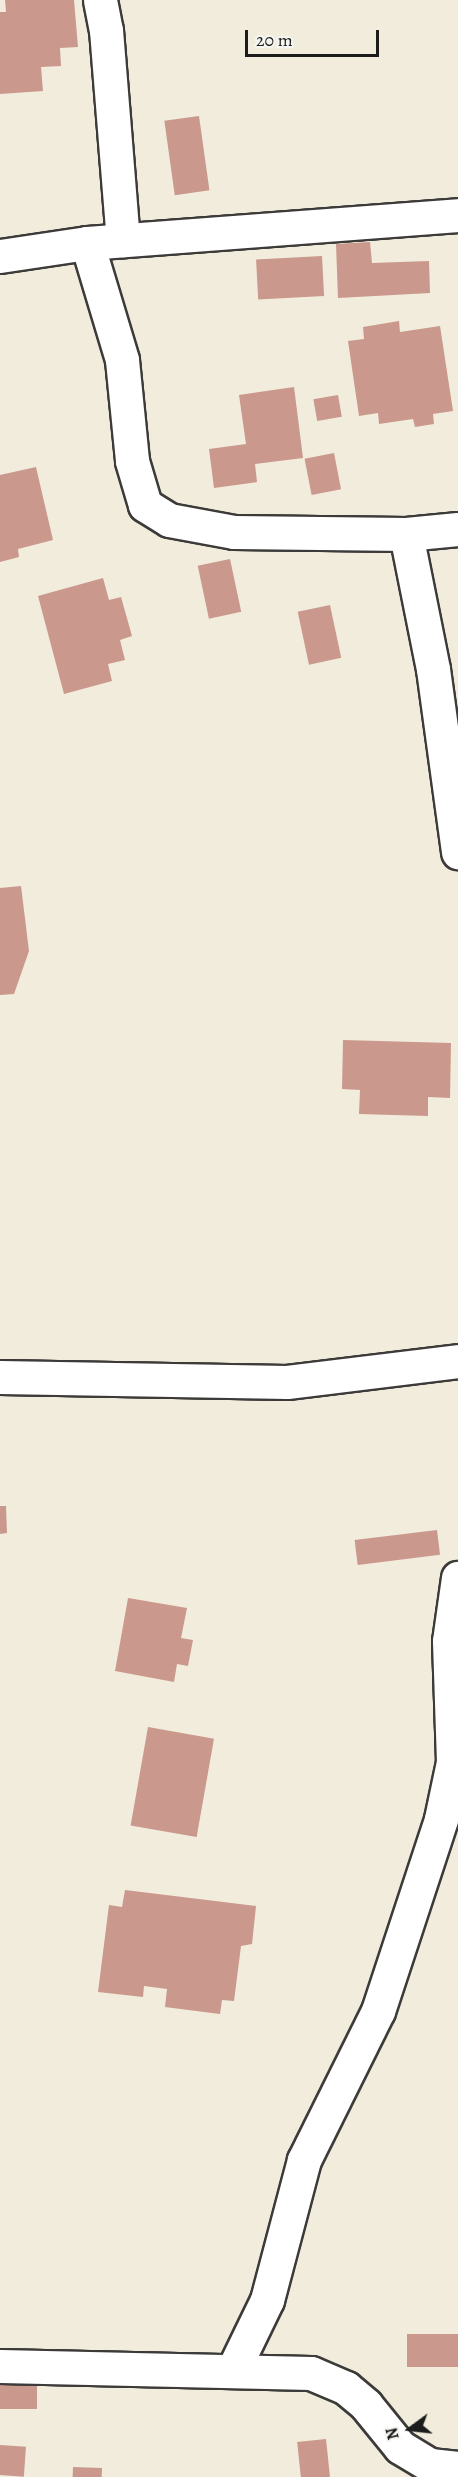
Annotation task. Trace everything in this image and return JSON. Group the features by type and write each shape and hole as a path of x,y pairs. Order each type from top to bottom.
{"street":[{"path":"100,0 106,30 123,240"},
{"path":"0,256 87,243 458,214"},
{"path":"87,243 122,360 132,461 145,505 169,520 234,532 406,534 458,529"},
{"path":"406,534 433,669 458,852"},
{"path":"0,1377 286,1382 458,1361"},
{"path":"234,2368 267,2300 304,2160 378,2010 441,1819 453,1762 449,1641 458,1578"},
{"path":"0,2366 234,2368 311,2373 337,2384 366,2405 400,2447 430,2465 458,2468"}],"building":[{"path":"5,0 74,0 78,47 60,48 61,66 41,67 43,91 0,94 0,12 6,12"},
{"path":"199,116 209,190 175,195 164,121"},
{"path":"370,242 372,263 429,261 430,293 338,298 336,244"},
{"path":"322,256 324,296 258,299 256,259"},
{"path":"399,321 400,332 440,326 453,411 433,414 434,424 415,427 413,419 379,424 378,413 359,416 348,341 364,339 363,327"},
{"path":"294,387 303,458 255,464 257,482 214,488 209,449 246,444 239,395"},
{"path":"338,395 342,417 317,421 313,399"},
{"path":"334,453 341,489 312,495 305,459"},
{"path":"36,467 53,540 18,549 19,557 0,562 0,475"},
{"path":"230,559 241,612 209,619 198,566"},
{"path":"103,578 109,600 121,597 132,636 120,640 125,660 108,664 112,681 64,694 38,596"},
{"path":"330,605 341,658 309,665 298,612"},
{"path":"21,886 29,951 14,994 0,995 0,888"},
{"path":"343,1040 451,1043 450,1098 428,1097 428,1116 359,1114 360,1090 342,1089"},
{"path":"0,1506 6,1506 7,1533 0,1534"},
{"path":"437,1530 440,1555 358,1565 355,1540"},
{"path":"128,1598 187,1608 181,1638 193,1640 188,1666 177,1664 174,1682 115,1671"},
{"path":"148,1727 214,1739 197,1837 131,1825"},
{"path":"125,1890 256,1906 252,1944 241,1946 234,2001 222,2000 220,2014 165,2007 167,1989 144,1986 143,1997 98,1992 109,1905 122,1907"},
{"path":"407,2334 458,2334 458,2367 407,2367"},
{"path":"0,2379 37,2379 37,2409 0,2409"},
{"path":"326,2439 330,2477 301,2477 297,2442"},
{"path":"0,2445 26,2447 24,2477 0,2475"},
{"path":"73,2467 102,2468 102,2477 73,2477"}]}
